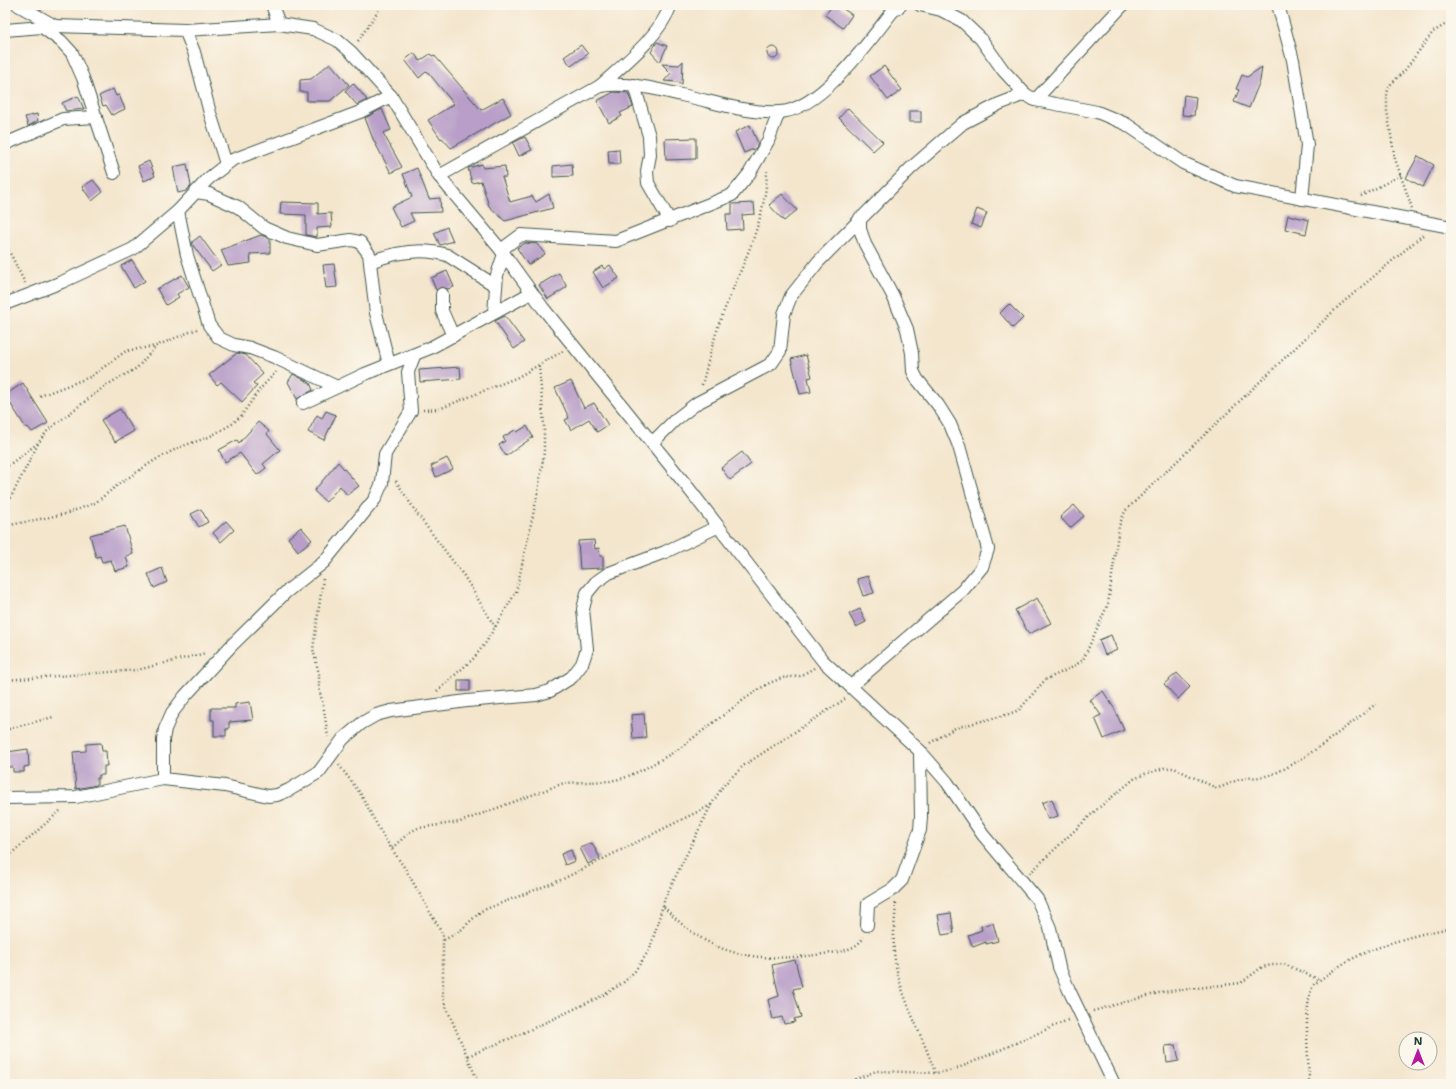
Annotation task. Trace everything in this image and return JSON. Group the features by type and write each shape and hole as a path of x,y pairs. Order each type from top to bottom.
{"street":[{"path":"18,5 56,26"},
{"path":"272,5 279,24"},
{"path":"439,176 600,86 633,56 658,27 671,5"},
{"path":"600,86 616,84 634,85 749,109 779,112 799,108 820,93 840,75 892,12 901,5"},
{"path":"920,5 941,10 962,21 981,39 1003,70 1025,94 1035,100 1097,112 1126,124 1183,163 1235,186 1437,223 1451,227"},
{"path":"1035,100 1107,20 1123,5"},
{"path":"1278,5 1293,60 1307,145 1302,199"},
{"path":"5,30 56,26 185,30 279,24 313,29 337,40 351,52 390,96 439,176 503,252 531,293 572,346 652,443 823,661 854,688 920,751 947,782 983,836 1023,880 1044,913 1059,967 1080,1015 1114,1084"},
{"path":"42,27 62,41 72,53 83,78 114,173"},
{"path":"185,30 194,52 210,113 226,164"},
{"path":"634,85 649,136 648,183 670,221"},
{"path":"652,443 674,420 697,403 771,364 776,359 780,351 784,314 791,296 818,262 911,168 963,124 999,104 1025,94"},
{"path":"5,304 133,250 178,211 226,164 250,153 360,112 390,96"},
{"path":"494,313 498,270 503,252 521,235 616,241 670,221 732,195 739,189 768,141 779,112"},
{"path":"5,144 63,119 96,117"},
{"path":"196,192 209,194 238,207 264,228 287,238 317,245 351,240 360,242 369,254 376,313 389,364"},
{"path":"178,211 186,255 209,325 219,338 234,345 250,348 287,362 337,387"},
{"path":"854,688 963,590 982,566 988,549 959,446 950,424 938,405 917,380 913,371 911,347 906,329 893,296 865,244 860,229 860,218"},
{"path":"370,262 400,252 438,252 447,255 496,286"},
{"path":"303,403 389,364 414,356 531,293"},
{"path":"442,294 442,312 453,336"},
{"path":"163,779 163,740 165,729 172,713 185,696 231,646 286,592 324,562 375,499 382,483 385,454 411,411 408,372 414,356"},
{"path":"5,798 76,797 163,779 225,786 268,796 289,790 319,772 343,739 352,730 376,715 390,711 467,701 536,695 550,691 572,677 582,664 587,649 583,609 587,593 596,582 609,573 665,552 717,527"},
{"path":"867,925 868,904 897,886 902,880 920,830 922,817 920,751"}],"path":[{"path":"351,52 382,5"},
{"path":"1416,220 1395,159 1387,110 1387,93 1390,85 1405,70 1433,32 1451,21"},
{"path":"697,403 718,327 756,232 764,200 767,168"},
{"path":"1340,205 1401,175"},
{"path":"920,751 940,736 955,728 1004,716 1019,710 1045,680 1071,668 1083,660 1108,604 1119,526 1125,511 1340,305 1437,223"},
{"path":"5,243 31,294"},
{"path":"40,396 90,377 126,350 156,346 209,325"},
{"path":"5,509 39,442 48,430 105,386 137,368 156,346"},
{"path":"411,411 439,409 518,377 572,346"},
{"path":"5,526 65,514 95,503 119,484 155,460 180,447 209,437 241,416 260,389 287,362"},
{"path":"431,695 473,659 495,628 516,592 538,492 544,445 539,365"},
{"path":"5,468 39,442"},
{"path":"395,480 418,515 464,576 495,628"},
{"path":"324,562 323,590 314,649 319,674 318,688 332,756 360,793 440,931 444,940 443,997 456,1032 468,1056 479,1084"},
{"path":"5,680 137,670 211,652"},
{"path":"392,848 410,832 418,828 460,822 564,783 610,781 624,778 644,769 676,751 767,684 782,678 800,676 823,661"},
{"path":"468,1056 523,1033 604,995 624,982 650,949 664,906 665,898 711,805 723,786 743,766 854,688"},
{"path":"1023,880 1095,811 1134,779 1164,768 1174,768 1216,788 1223,787 1240,779 1266,776 1279,771 1305,756 1376,704"},
{"path":"5,730 53,717"},
{"path":"5,859 76,797"},
{"path":"444,940 460,931 481,911 563,879 711,805"},
{"path":"897,886 894,941 895,959 905,999 926,1046 935,1073"},
{"path":"664,906 681,924 722,949 753,957 803,957 844,951 856,946 863,940 867,925"},
{"path":"1309,1084 1307,1014 1311,990 1320,980 1350,960 1382,947 1428,932 1451,928"},
{"path":"844,1084 876,1071 935,1073 949,1071 1080,1015 1150,995 1241,982 1262,968 1272,965 1284,964 1320,980"}],"building":[{"path":"833,5 838,5 852,15 843,28 825,15"},
{"path":"657,42 667,46 660,62 651,52"},
{"path":"581,45 588,54 571,66 564,57"},
{"path":"771,47 775,47 779,53 775,59 771,59 767,55 767,51"},
{"path":"414,53 420,61 430,54 432,56 434,55 481,110 503,98 511,114 451,148 442,138 441,139 428,120 454,104 427,71 419,78 405,60"},
{"path":"683,61 682,85 678,82 664,81 671,73 662,64 679,65"},
{"path":"330,63 349,85 330,101 307,101 307,92 300,92 300,80 311,79"},
{"path":"884,66 902,90 888,100 870,76"},
{"path":"1262,67 1260,81 1249,108 1234,102 1239,90 1236,89 1242,75 1247,77"},
{"path":"353,83 367,100 357,105 345,91"},
{"path":"113,89 116,96 119,95 125,109 112,115 106,105 103,106 99,96"},
{"path":"614,92 628,93 633,107 620,113 622,116 609,123 597,101"},
{"path":"1184,95 1196,97 1194,116 1182,115"},
{"path":"78,96 84,109 66,111 62,103"},
{"path":"848,108 883,142 873,151 839,118"},
{"path":"382,109 391,130 383,133 402,167 391,173 373,139 365,118"},
{"path":"909,111 921,111 921,122 909,122"},
{"path":"37,114 38,121 28,126 25,117"},
{"path":"750,125 758,143 756,148 744,153 735,132"},
{"path":"525,137 532,150 519,156 513,143"},
{"path":"696,138 696,159 666,160 665,139"},
{"path":"619,149 620,164 609,164 608,150"},
{"path":"1418,156 1434,165 1423,187 1406,178"},
{"path":"149,161 155,176 144,181 138,166"},
{"path":"187,164 191,186 186,191 178,193 173,167"},
{"path":"482,164 483,168 505,166 506,177 502,177 510,202 532,196 536,202 549,194 553,208 505,221 489,206 481,181 472,183 468,168"},
{"path":"572,164 573,176 553,177 553,166"},
{"path":"417,168 429,199 440,198 441,212 410,213 414,221 401,227 391,207 412,197 403,174"},
{"path":"93,180 103,192 92,201 82,187"},
{"path":"782,194 797,210 784,221 769,205"},
{"path":"281,202 318,203 318,214 331,213 332,227 317,228 317,237 306,235 306,215 280,214"},
{"path":"754,203 755,214 742,215 743,229 727,230 726,214 732,214 732,204"},
{"path":"977,209 987,213 981,228 971,224"},
{"path":"1288,215 1309,220 1306,234 1285,229"},
{"path":"447,227 453,241 440,245 434,233"},
{"path":"261,235 270,239 270,253 250,254 251,263 228,266 221,250"},
{"path":"200,236 221,265 212,271 192,244 192,242"},
{"path":"525,243 537,244 545,254 528,265 517,248"},
{"path":"132,260 145,281 134,288 121,266"},
{"path":"334,264 337,287 326,288 323,265"},
{"path":"610,265 619,278 603,288 593,272 602,266 604,269"},
{"path":"447,271 454,287 448,289 442,287 436,290 431,278"},
{"path":"559,273 567,287 548,299 539,285"},
{"path":"182,275 189,287 177,294 179,297 166,305 157,289"},
{"path":"1009,304 1023,318 1013,328 1000,313"},
{"path":"505,316 524,342 514,349 495,321"},
{"path":"237,353 246,355 263,374 253,383 257,386 242,402 221,382 217,385 209,375"},
{"path":"806,355 812,377 808,378 811,392 800,394 791,359"},
{"path":"460,367 461,379 420,382 419,370"},
{"path":"293,374 310,383 313,390 297,399 288,382"},
{"path":"571,381 584,408 594,403 608,425 597,432 589,419 571,430 565,420 569,418 555,388"},
{"path":"23,383 48,423 32,432 28,427 26,428 5,395"},
{"path":"120,409 134,431 115,442 101,420"},
{"path":"326,411 336,415 324,440 308,432 317,415 322,418"},
{"path":"258,422 269,431 267,434 280,450 263,464 266,468 257,475 240,453 225,462 219,450 237,440 239,443"},
{"path":"527,426 533,437 506,456 499,445 505,441 503,437 515,430 517,432"},
{"path":"742,452 751,464 730,480 721,468"},
{"path":"447,458 453,469 436,477 431,466"},
{"path":"338,462 359,486 347,495 340,486 326,502 314,491"},
{"path":"1074,505 1084,516 1070,528 1060,517"},
{"path":"201,509 208,522 199,527 191,514"},
{"path":"226,521 234,530 221,542 213,533"},
{"path":"125,526 133,554 126,556 129,567 115,571 111,560 102,562 100,556 96,557 90,535"},
{"path":"301,527 312,540 298,551 288,538"},
{"path":"594,540 595,549 599,548 600,556 603,556 603,568 580,569 578,541"},
{"path":"162,568 167,582 154,588 148,574"},
{"path":"868,576 874,593 863,596 857,579"},
{"path":"1037,598 1051,623 1029,634 1015,610"},
{"path":"860,609 866,622 856,627 849,614"},
{"path":"1111,635 1117,650 1105,655 1099,640"},
{"path":"1177,673 1190,687 1178,699 1164,684"},
{"path":"458,680 470,680 470,691 458,691"},
{"path":"1103,691 1114,708 1124,730 1104,739 1095,718 1101,715 1090,700"},
{"path":"250,702 253,720 229,722 229,729 226,729 226,736 214,736 214,720 211,720 211,708 235,708 235,704"},
{"path":"644,714 646,738 633,739 631,715"},
{"path":"101,743 102,751 106,751 107,766 104,766 104,775 99,775 99,778 97,778 97,785 76,789 73,752 86,751 86,744"},
{"path":"28,749 29,766 24,767 24,772 13,772 13,767 8,767 7,752"},
{"path":"1052,799 1058,816 1048,819 1042,803"},
{"path":"592,843 600,858 588,864 580,848"},
{"path":"571,850 575,861 565,865 561,854"},
{"path":"951,913 954,933 942,935 938,915"},
{"path":"993,923 998,941 986,944 986,942 973,947 968,935 982,930 981,926"},
{"path":"795,960 802,987 793,989 801,1017 794,1019 795,1022 784,1024 782,1017 773,1019 768,1000 779,996 772,965"},
{"path":"1176,1045 1179,1061 1167,1063 1165,1046"}]}
